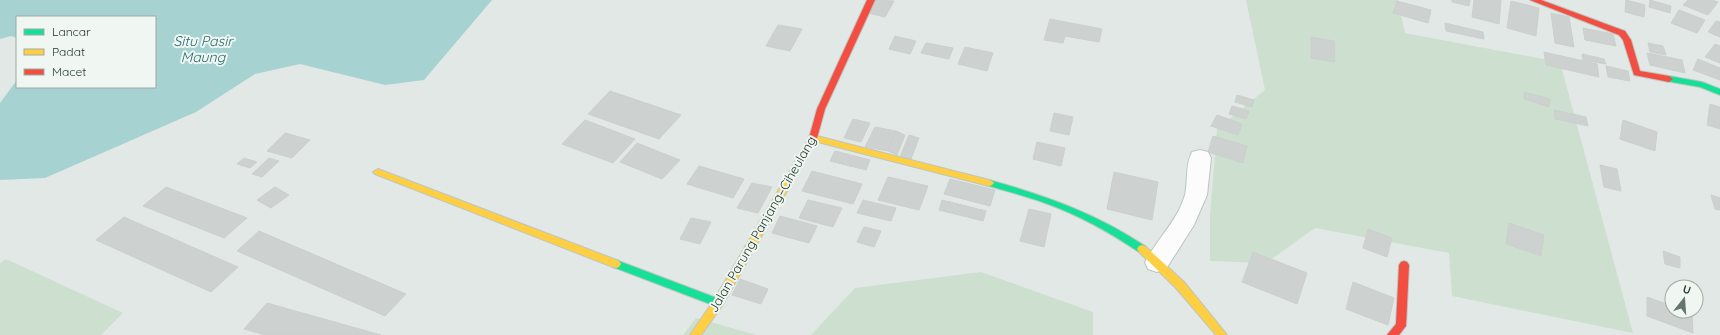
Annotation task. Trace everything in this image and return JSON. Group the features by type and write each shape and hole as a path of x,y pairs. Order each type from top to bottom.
{"street":[{"name":"Jalan Parung Panjang–Ciheulang","path":"695,335 718,303 813,138 821,109 871,0"},
{"path":"1534,0 1622,33 1627,40 1637,73 1702,85 1720,92"},
{"path":"813,138 1033,196 1103,222 1133,241 1157,262 1198,304 1222,335"},
{"path":"1157,262 1186,219 1196,195 1200,158"},
{"path":"378,172 718,303"},
{"path":"1392,335 1401,326 1404,265"}],"green space":[{"path":"1246,0 1398,0 1405,33 1560,62 1633,333 1452,296 1449,253 1315,228 1266,263 1210,261 1210,215 1217,129 1265,90"},
{"path":"6,259 123,313 101,335 0,335 0,263"},
{"path":"981,272 1093,312 1093,335 811,335 855,288"},
{"path":"696,318 757,335 683,335"}],"water":[{"name":"Situ Pasir Maung","path":"0,0 492,0 424,80 385,85 300,64 255,74 196,112 45,178 0,180 0,103 16,81 16,88 156,88 156,16 16,16 16,38 11,36 0,39"}],"building":[{"path":"875,0 894,1 885,17 868,13"},
{"path":"1452,0 1470,0 1469,6 1452,2"},
{"path":"1474,0 1501,0 1499,24 1472,17"},
{"path":"1626,0 1645,5 1644,17 1625,12"},
{"path":"1650,0 1671,6 1670,13 1649,7"},
{"path":"1688,0 1712,0 1718,2 1708,15 1683,5"},
{"path":"1397,1 1431,10 1428,23 1393,13"},
{"path":"1511,1 1539,8 1536,36 1507,28"},
{"path":"1679,10 1705,20 1697,33 1671,23"},
{"path":"1551,13 1569,17 1574,47 1555,43"},
{"path":"1050,19 1102,29 1099,42 1065,36 1063,43 1044,40"},
{"path":"1716,21 1720,22 1720,37 1708,32"},
{"path":"1445,23 1483,32 1484,39 1446,31"},
{"path":"778,25 802,29 790,51 766,46"},
{"path":"1583,28 1613,34 1616,46 1585,40"},
{"path":"895,36 916,41 910,54 889,49"},
{"path":"1311,37 1334,41 1335,62 1311,58"},
{"path":"926,43 953,48 949,59 921,53"},
{"path":"1648,43 1663,46 1666,55 1650,52"},
{"path":"1715,44 1720,46 1720,63 1705,57"},
{"path":"965,47 993,53 987,71 958,64"},
{"path":"1544,52 1597,64 1599,77 1546,65"},
{"path":"1647,53 1682,60 1685,73 1650,65"},
{"path":"1582,54 1604,59 1606,64 1583,60"},
{"path":"1698,59 1720,68 1720,80 1693,70"},
{"path":"1606,66 1628,71 1630,81 1608,77"},
{"path":"610,91 681,115 659,139 588,114"},
{"path":"1524,92 1550,99 1549,107 1524,99"},
{"path":"1237,95 1254,100 1252,107 1235,102"},
{"path":"1710,104 1720,107 1720,129 1707,125"},
{"path":"1232,106 1249,111 1246,119 1229,114"},
{"path":"1554,110 1586,117 1588,126 1555,119"},
{"path":"1054,113 1073,117 1069,135 1050,131"},
{"path":"1217,115 1242,124 1238,135 1211,126"},
{"path":"853,119 870,123 861,142 844,138"},
{"path":"585,120 635,139 613,163 562,144"},
{"path":"1623,120 1657,132 1655,151 1620,139"},
{"path":"875,127 896,131 888,151 865,147"},
{"path":"896,131 905,135 897,155 888,151"},
{"path":"285,133 310,140 292,158 267,151"},
{"path":"909,135 919,138 911,159 900,157"},
{"path":"1213,136 1247,146 1243,163 1208,152"},
{"path":"1037,142 1065,148 1061,166 1033,159"},
{"path":"637,143 680,160 662,179 620,162"},
{"path":"835,151 870,160 866,170 830,161"},
{"path":"244,158 257,162 250,168 237,164"},
{"path":"269,158 279,161 262,177 252,174"},
{"path":"1600,165 1617,169 1621,191 1604,187"},
{"path":"699,166 744,179 733,198 687,184"},
{"path":"812,171 862,184 853,204 802,191"},
{"path":"1114,172 1158,182 1152,220 1107,209"},
{"path":"888,177 928,186 919,210 878,200"},
{"path":"950,179 995,190 990,206 944,194"},
{"path":"752,183 772,187 758,213 737,208"},
{"path":"166,187 247,218 224,238 143,206"},
{"path":"275,187 289,195 271,208 257,200"},
{"path":"1711,195 1720,198 1720,210 1715,209"},
{"path":"808,200 842,208 833,227 799,218"},
{"path":"863,200 896,208 891,221 857,213"},
{"path":"942,200 986,211 983,221 939,210"},
{"path":"1029,209 1051,214 1044,247 1020,241"},
{"path":"780,216 817,226 809,243 772,233"},
{"path":"124,217 238,267 211,292 96,240"},
{"path":"691,218 711,222 700,244 680,239"},
{"path":"1509,223 1544,235 1541,256 1506,244"},
{"path":"864,227 881,231 874,247 857,242"},
{"path":"1368,229 1392,238 1387,257 1363,248"},
{"path":"259,231 406,294 385,316 237,251"},
{"path":"1663,251 1680,257 1680,268 1665,264"},
{"path":"1253,252 1307,273 1297,304 1242,282"},
{"path":"740,279 768,289 761,304 732,295"},
{"path":"1353,282 1394,298 1388,325 1346,309"},
{"path":"1647,297 1664,303 1664,319 1692,319 1693,333 1647,316"},
{"path":"267,303 381,335 265,335 244,329"}],"traffic: fast":[{"path":"1669,79 1702,85 1720,92"},
{"path":"989,183 1029,194 1068,208 1106,226 1142,249"},
{"path":"616,264 718,303"}],"traffic: slow":[{"path":"813,138 989,183"},
{"path":"695,335 718,303 805,152"},
{"path":"378,172 616,264"},
{"path":"1142,249 1180,285 1222,335"}],"traffic: jam":[{"path":"805,152 813,138 821,109 871,0"},
{"path":"1534,0 1622,33 1627,40 1637,73 1669,79"},
{"path":"1392,335 1401,326 1404,265"}]}
